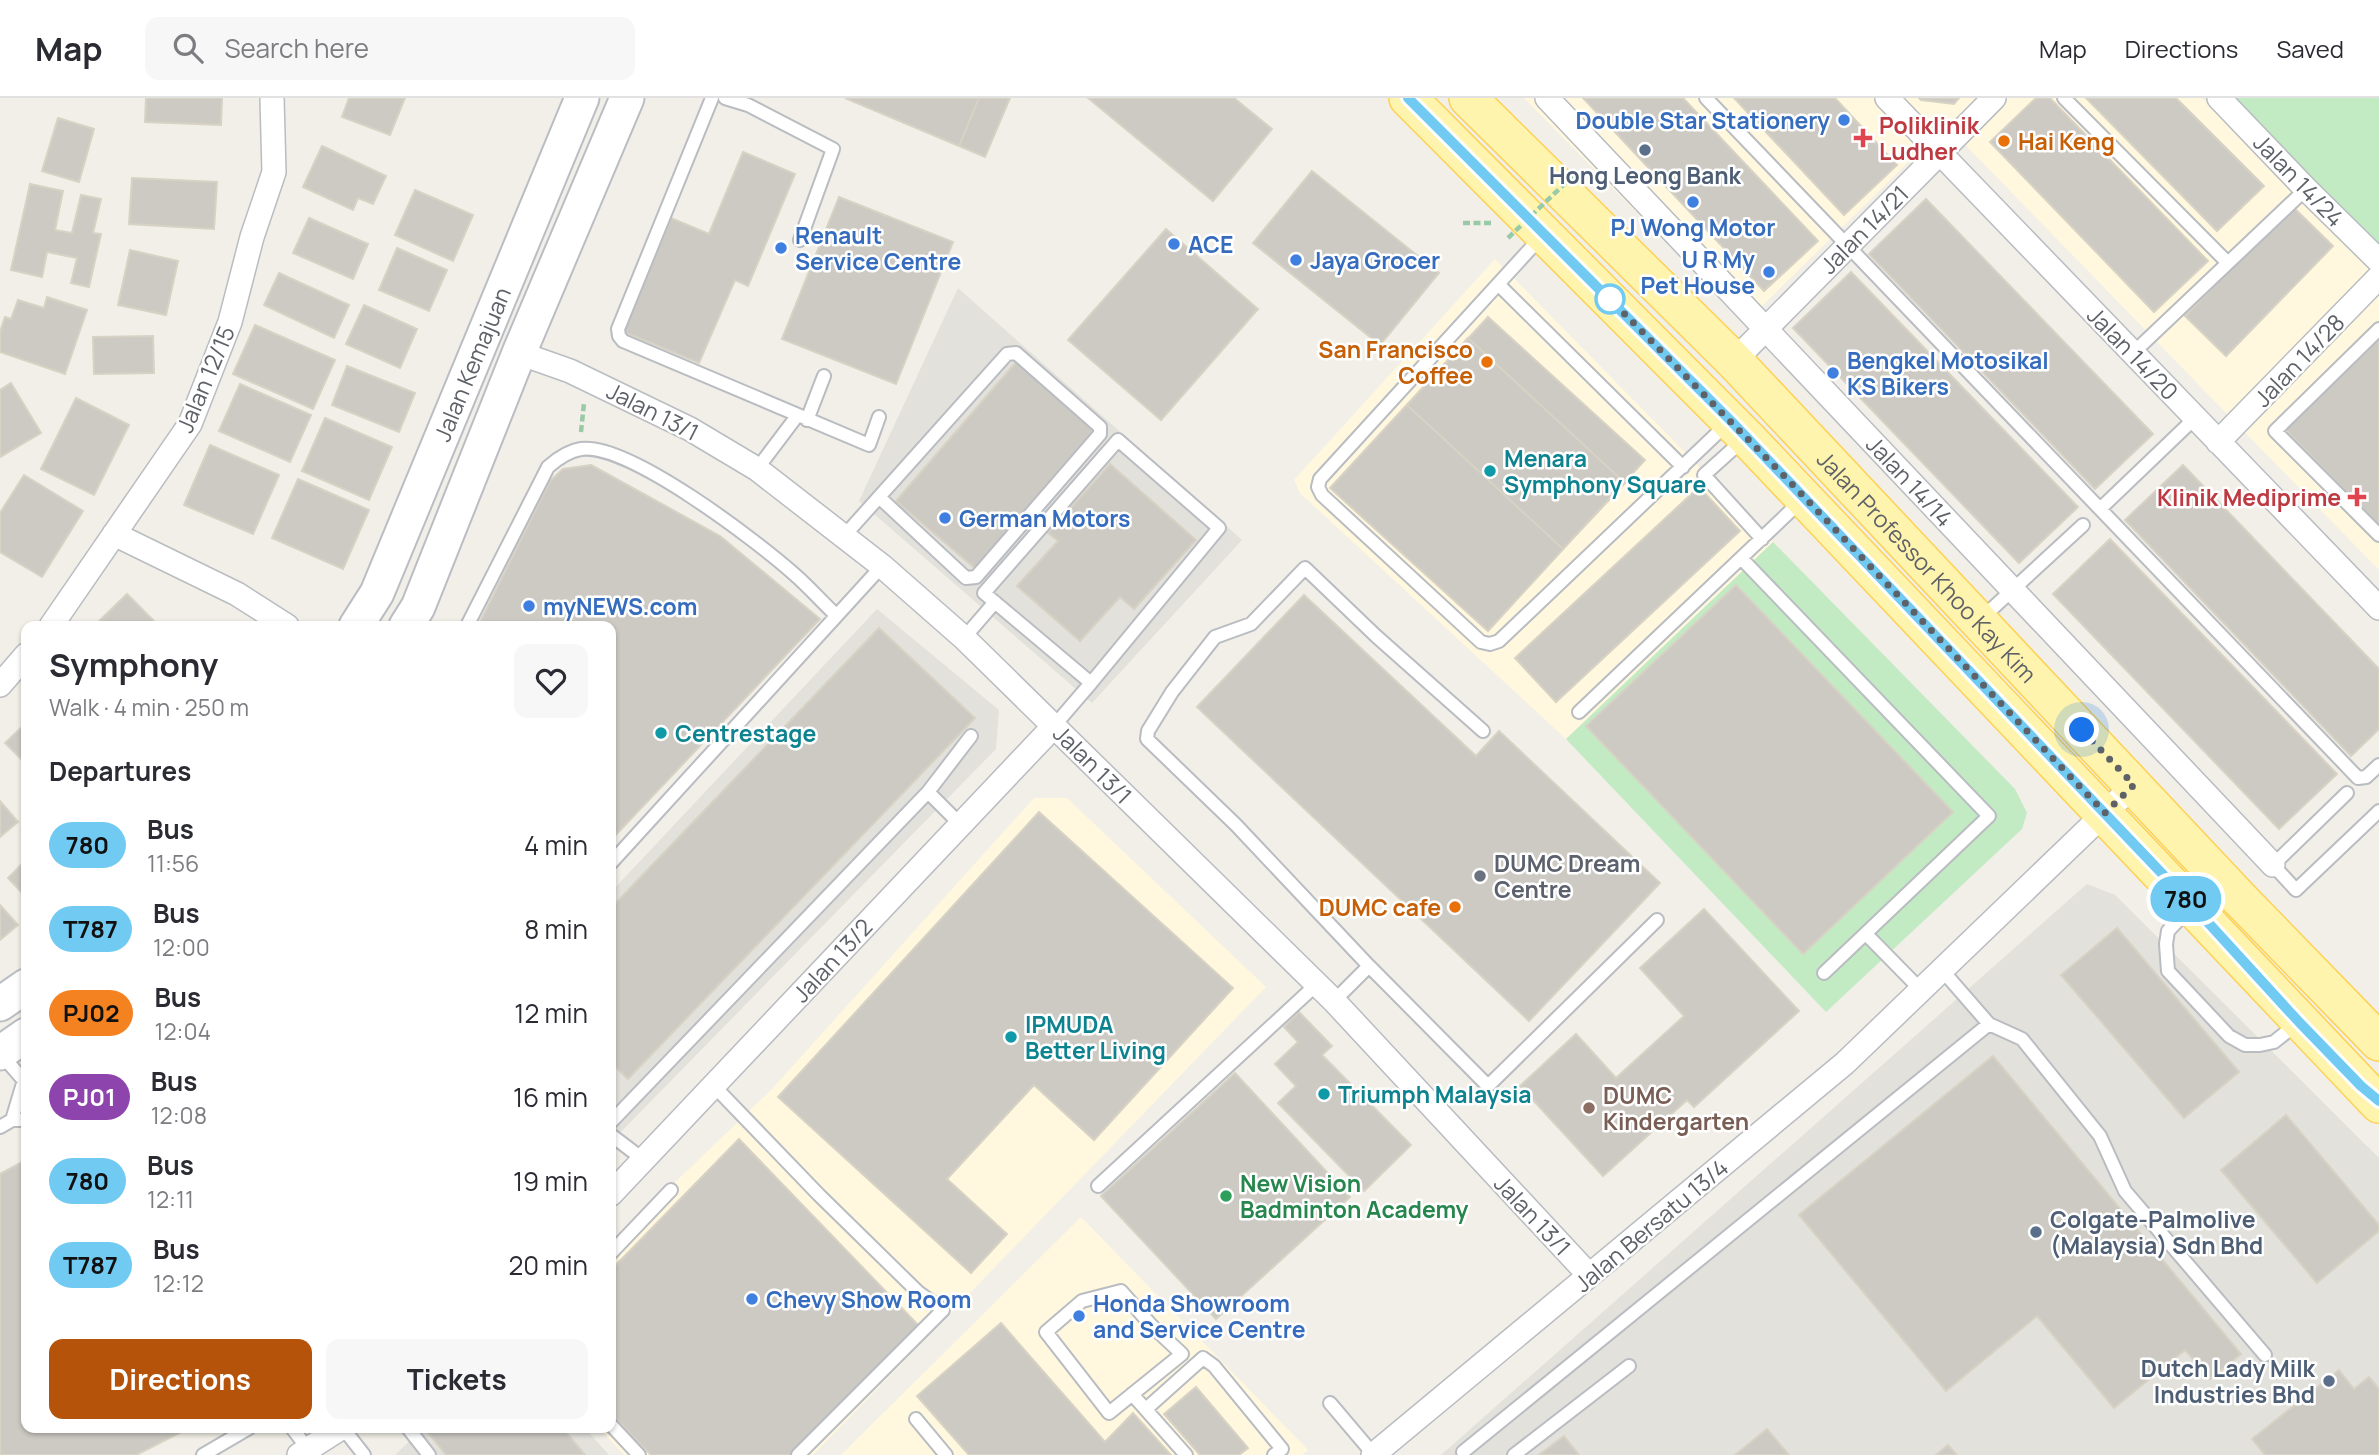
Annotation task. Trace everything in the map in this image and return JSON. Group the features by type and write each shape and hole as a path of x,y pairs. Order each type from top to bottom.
{"main road":[{"name":"Jalan Kemajuan","path":"359,621 377,593 582,98"},
{"name":"Jalan Kemajuan","path":"409,621 418,607 519,353 627,98"},
{"name":"Jalan Professor Khoo Kay Kim","path":"1408,98 1805,498 2373,1097"},
{"name":"Jalan Professor Khoo Kay Kim","path":"1468,98 1734,361 2239,898 2379,1042"},
{"path":"15,1034 21,1008"}],"street":[{"name":"Jalan 12/15","path":"54,621 190,424 230,322 252,237 274,172 272,98"},
{"name":"Jalan 14/20","path":"1887,98 2379,608"},
{"name":"Jalan 14/21","path":"1734,361 1994,98"},
{"name":"Jalan 14/24","path":"2219,98 2379,261"},
{"name":"Jalan 14/14","path":"1551,99 2273,865"},
{"name":"Jalan 14/28","path":"2218,442 2379,277"},
{"name":"Jalan 13/1","path":"519,353 570,371 629,397 690,429 757,469 882,566 964,638 1334,1001 1589,1276"},
{"path":"114,534 237,594 279,621"},
{"path":"0,685 21,661"},
{"name":"Jalan 13/2","path":"616,1189 1054,726"},
{"name":"Jalan Bersatu 13/4","path":"1373,1455 1845,1063 2134,785"}],"lane":[{"path":"712,98 618,329 619,336 623,341 869,445 879,417"},
{"path":"725,98 748,105 833,149 800,240"},
{"path":"1706,98 2358,778 2367,777 2379,765"},
{"path":"2064,98 2228,263"},
{"path":"2133,353 2306,189"},
{"path":"1544,233 1320,479 1318,487 1322,495 1481,642 1490,644 1500,641 1683,467 1738,429"},
{"path":"1498,284 1683,467"},
{"path":"2379,329 2275,431 2379,535"},
{"path":"845,535 879,497 1007,354 1016,353 1100,427 1100,434 976,577 965,579 879,497"},
{"path":"757,469 802,418 824,376"},
{"path":"2100,509 2195,418"},
{"path":"1738,429 1704,475 1762,538"},
{"path":"1054,726 1091,683 1219,528 1118,440 984,593 1091,683"},
{"path":"470,621 548,467 559,458 582,449 612,454 638,465 699,501 794,574 836,615"},
{"path":"1579,712 1805,498"},
{"path":"1979,621 2083,525"},
{"path":"1741,558 1989,816 1824,973"},
{"path":"616,857 882,566"},
{"path":"1483,731 1376,636 1305,568 1251,624 1215,637 1172,692 1147,731 1147,739 1236,825 1369,966 1488,1086 1657,920"},
{"path":"964,638 995,602"},
{"path":"616,1117 928,792 971,736"},
{"path":"928,792 961,825"},
{"path":"2347,793 2273,865 2296,890 2379,811"},
{"path":"2192,905 2168,930 2168,971 2229,1036 2245,1045 2274,1042 2299,1022"},
{"path":"1866,934 1921,990"},
{"path":"1334,1001 1369,966"},
{"path":"1942,970 1989,1024 2022,1039 2100,1136 2125,1191 2265,1355"},
{"path":"1098,1186 1317,984"},
{"path":"1464,1452 1989,1024"},
{"path":"15,1034 21,1062"},
{"path":"714,1086 918,1292 943,1310 798,1455"},
{"path":"12,1121 21,1093"},
{"path":"0,1127 12,1121 21,1120"},
{"path":"616,1139 644,1160"},
{"path":"616,1248 671,1190"},
{"path":"1121,1291 1182,1354 1132,1394 1109,1413 1046,1332 1082,1301 1121,1291"},
{"path":"1146,1409 1203,1358 1214,1366 1282,1449 1274,1455"},
{"path":"1514,1455 1629,1366"},
{"path":"1132,1394 1186,1455"},
{"path":"1330,1403 1373,1455"},
{"path":"916,1419 946,1455"},
{"path":"616,1430 639,1455"},
{"path":"203,1455 240,1433"},
{"path":"412,1433 429,1455"},
{"path":"322,1438 364,1455"}],"path":[{"path":"1508,238 1578,171"},
{"path":"1463,223 1493,223"},
{"path":"582,449 581,424 585,395"}],"shaded area":[{"path":"1524,98 2202,98 2365,264 2379,262 2379,570 1946,125 1745,323"},
{"path":"1495,259 1773,542 1566,739 1300,493 1294,480"},
{"path":"958,288 1242,540 1092,703 859,501"},
{"path":"877,609 999,710 996,749 616,1137 616,887"},
{"path":"1034,798 1067,798 1266,987 813,1455 624,1455 604,1433 616,1433 616,1239 772,1089"},
{"name":"Colgate-Palmolive (Malaysia) Sdn Bhd","path":"2087,884 2115,895 2379,1158 2379,1455 1441,1455"},
{"name":"Honda Showroom and Service Centre","path":"1081,1217 1308,1450 1302,1455 841,1455"},
{"path":"418,1433 589,1433 609,1455 395,1455"}],"green space":[{"path":"2233,98 2379,98 2379,247"},
{"path":"1773,542 2015,789 2027,813 2022,829 1826,1012 1566,739"}],"building":[{"path":"146,98 222,98 221,125 145,122"},
{"path":"349,98 405,98 390,135 342,117"},
{"path":"845,98 1010,98 985,157"},
{"path":"845,98 979,98 959,146"},
{"path":"1088,98 1234,98 1272,129 1213,201"},
{"path":"1583,98 1683,98 1818,241 1764,291"},
{"path":"1734,98 1835,98 1897,165 1844,215"},
{"path":"1919,98 1959,98 1954,104"},
{"path":"2036,98 2050,98 2208,261 2154,312 1990,142"},
{"path":"2086,98 2176,98 2264,186 2217,231"},
{"path":"58,118 94,129 79,182 42,171"},
{"path":"322,146 386,176 373,204 358,198 353,210 303,187"},
{"path":"743,152 795,174 748,286 735,280 699,363 624,332 671,218 709,234"},
{"path":"1312,171 1439,273 1380,345 1253,243"},
{"path":"132,178 217,182 214,229 129,224"},
{"path":"30,184 63,191 55,230 72,233 81,195 101,199 93,233 101,234 89,287 71,283 77,258 47,252 42,277 11,270"},
{"path":"415,190 473,215 453,261 395,235"},
{"path":"839,197 953,242 896,384 782,339"},
{"path":"1926,199 2153,434 2095,489 1869,254"},
{"path":"2292,206 2333,246 2226,356 2185,316"},
{"path":"309,218 368,244 353,279 293,253"},
{"path":"1166,229 1258,309 1161,420 1068,340"},
{"path":"397,248 447,270 429,311 379,290"},
{"path":"130,250 178,261 166,315 118,305"},
{"path":"1851,272 2078,507 2019,563 1793,328"},
{"path":"279,273 349,305 334,338 264,305"},
{"path":"47,297 87,310 65,374 0,352 0,332 5,317 11,319 18,300 44,308"},
{"path":"364,305 417,329 400,368 346,344"},
{"name":"Menara Symphony Square","path":"1488,317 1645,460 1488,631 1330,488"},
{"path":"255,325 335,360 313,409 233,374"},
{"path":"153,336 154,373 94,374 93,337"},
{"path":"1468,338 1625,483 1563,549 1407,405"},
{"path":"2379,339 2379,526 2285,429"},
{"path":"1017,361 1098,430 977,570 896,501"},
{"path":"347,366 415,393 399,432 332,405"},
{"path":"11,383 41,433 0,457 0,390"},
{"path":"240,384 311,415 290,462 219,431"},
{"path":"76,398 129,425 94,495 41,469"},
{"path":"325,418 392,447 369,500 302,471"},
{"path":"210,445 279,475 253,534 184,505"},
{"path":"1110,464 1196,540 1134,609 1120,597 1080,641 1017,586 1058,541 1048,533"},
{"name":"Centrestage","path":"591,465 720,536 820,619 616,835 616,621 480,621 550,481 563,469"},
{"path":"2183,465 2379,669 2379,729 2351,756 2125,520"},
{"path":"24,475 83,511 42,577 0,552 0,513"},
{"path":"298,479 369,510 343,569 272,538"},
{"path":"1699,487 1740,531 1556,702 1515,658"},
{"path":"2110,539 2337,774 2279,829 2053,594"},
{"path":"1736,585 1953,812 1803,954 1586,726"},
{"path":"127,594 154,621 99,621"},
{"path":"1304,595 1476,756 1499,731 1660,883 1529,1021 1197,707"},
{"path":"879,628 975,718 628,1079 616,1068 616,903"},
{"path":"21,728 21,759 5,743"},
{"path":"0,801 18,822 0,837"},
{"name":"IPMUDA Better Living","path":"1039,812 1233,988 1094,1140 1034,1085 947,1179 1007,1234 971,1273 778,1097"},
{"path":"21,865 21,892 8,878"},
{"path":"0,905 18,925 0,940"},
{"path":"1704,909 1799,1011 1694,1107 1687,1100 1603,1176 1520,1086 1576,1034 1616,1078 1684,1016 1640,968"},
{"path":"2117,928 2239,1072 2184,1118 2061,975"},
{"name":"Triumph Malaysia","path":"1299,1012 1332,1046 1322,1055 1411,1145 1364,1191 1278,1103 1296,1086 1275,1064 1298,1042 1284,1027"},
{"path":"1993,1056 2241,1354 2210,1379 2185,1350 2114,1408 2037,1316 1946,1391 1799,1215"},
{"name":"New Vision Badminton Academy","path":"1235,1073 1350,1197 1216,1319 1101,1196"},
{"path":"2286,1115 2379,1225 2379,1231 2317,1283 2221,1170"},
{"name":"Chevy Show Room","path":"739,1139 921,1328 790,1455 651,1455 616,1419 616,1265"},
{"path":"21,1163 21,1433 179,1433 136,1455 0,1455 0,1174"},
{"path":"1001,1323 1105,1442 1133,1413 1171,1455 969,1455 917,1396"},
{"path":"2339,1370 2354,1389 2369,1377 2379,1389 2379,1455 2265,1455 2252,1439"},
{"path":"1196,1387 1248,1448 1239,1455 1200,1455 1164,1414"},
{"path":"1767,1429 1789,1455 1735,1455"},
{"path":"428,1433 567,1433 585,1455 446,1455"},
{"path":"1564,1436 1579,1455 1539,1455"},
{"path":"1948,1445 1957,1455 1936,1455"}],"bus line":[{"name":"780","path":"1408,98 1731,421 2192,905 2299,1022 2379,1101"}],"place":[{"name":"Double Star Stationery","path":"1844,120"},
{"name":"Poliklinik Ludher","path":"1863,138"},
{"name":"Hai Keng","path":"2004,141"},
{"name":"Hong Leong Bank","path":"1645,150"},
{"name":"PJ Wong Motor","path":"1693,202"},
{"name":"ACE","path":"1174,244"},
{"name":"Renault Service Centre","path":"781,248"},
{"name":"Jaya Grocer","path":"1296,260"},
{"name":"U R My Pet House","path":"1769,272"},
{"name":"San Francisco Coffee","path":"1487,362"},
{"name":"Bengkel Motosikal KS Bikers","path":"1833,373"},
{"name":"Menara Symphony Square","path":"1490,471"},
{"name":"Klinik Mediprime","path":"2357,497"},
{"name":"German Motors","path":"945,518"},
{"name":"myNEWS.com","path":"529,606"},
{"name":"Centrestage","path":"661,733"},
{"name":"DUMC Dream Centre","path":"1480,876"},
{"name":"DUMC cafe","path":"1455,907"},
{"name":"IPMUDA Better Living","path":"1011,1037"},
{"name":"Triumph Malaysia","path":"1324,1094"},
{"name":"DUMC Kindergarten","path":"1589,1108"},
{"name":"New Vision Badminton Academy","path":"1226,1196"},
{"name":"Colgate-Palmolive (Malaysia) Sdn Bhd","path":"2036,1232"},
{"name":"Chevy Show Room","path":"752,1299"},
{"name":"Honda Showroom and Service Centre","path":"1079,1316"},
{"name":"Dutch Lady Milk Industries Bhd","path":"2329,1381"}],"route":[{"path":"1610,299 1604,293 1790,482 2105,813 2134,785 2082,730"}]}
